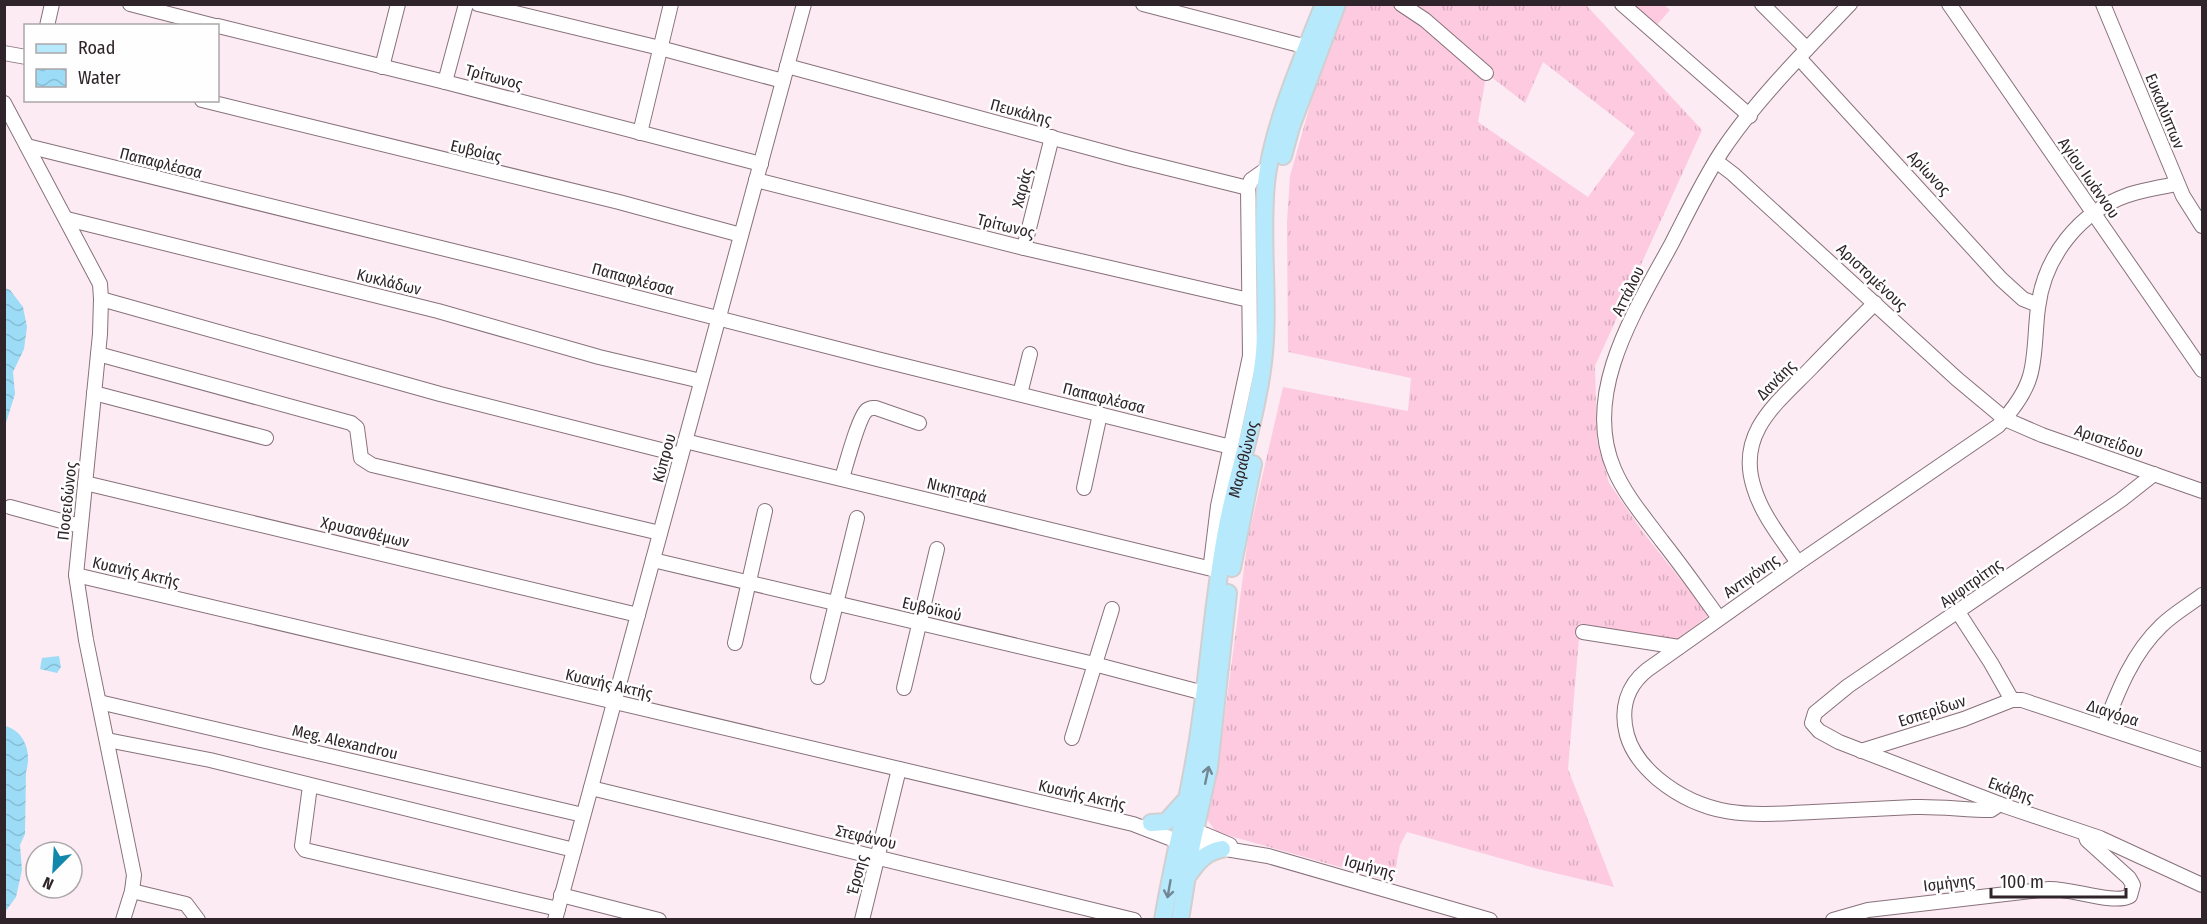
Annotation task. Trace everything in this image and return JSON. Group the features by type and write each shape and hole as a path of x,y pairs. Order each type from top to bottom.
{"main road":[{"name":"Μαραθώνος","path":"1180,920 1187,877 1188,793 1220,572 1227,527 1256,408 1263,369 1266,330 1264,239 1268,168 1280,124 1324,4"},
{"name":"Μαραθώνος","path":"1163,920 1186,837 1209,767 1230,575 1273,370 1277,328 1275,237 1278,175 1291,127 1337,4"},
{"path":"1151,823 1166,822 1171,818 1188,793"},
{"path":"1187,877 1204,856 1222,849"}],"street":[{"path":"47,24 52,4"},
{"name":"Τρίτωνος","path":"130,4 208,24"},
{"path":"188,19 192,4"},
{"path":"382,68 398,4"},
{"path":"446,82 466,4"},
{"path":"478,4 660,48 783,81"},
{"path":"640,133 671,4"},
{"name":"Κύπρου","path":"558,908 804,4"},
{"path":"1143,4 1307,47"},
{"path":"1401,4 1425,20 1486,73"},
{"path":"1622,4 1750,116"},
{"name":"Αρίωνος","path":"1762,4 1803,54 2001,279 2023,299 2038,305"},
{"name":"Αττάλου","path":"1719,618 1640,511 1617,475 1608,448 1605,411 1610,376 1621,344 1655,274 1716,160 1803,54 1850,4"},
{"name":"Αγίου Ιωάννου","path":"1949,4 2202,370"},
{"name":"Ευκαλύπτων","path":"2103,4 2182,196 2202,226"},
{"name":"Τρίτωνος","path":"219,27 446,82 760,164"},
{"path":"4,53 24,57"},
{"name":"Πευκάλης","path":"787,66 1248,188"},
{"name":"Ευβοίας","path":"210,102 619,202 741,235"},
{"name":"Ποσειδώνος","path":"4,103 100,284 98,354 76,575 86,640 133,869 132,891 123,920"},
{"name":"Χαράς","path":"1024,248 1052,137"},
{"name":"Παπαφλέσσα","path":"27,146 515,266 1231,447"},
{"name":"Αριστομένους","path":"1716,160 1957,379 2005,419"},
{"path":"1220,572 1211,563 1212,542 1250,356 1248,188 1251,180 1268,168"},
{"name":"Τρίτωνος","path":"756,180 1024,248 1249,300"},
{"name":"Αντιγόνης","path":"2000,804 1991,810 1920,807 1760,815 1725,812 1695,803 1669,787 1641,762 1629,739 1623,714 1629,692 1640,676 1798,563 1988,434 2005,419 2026,386 2031,373 2038,305 2045,274 2051,261 2074,231 2093,213 2129,195 2177,184"},
{"name":"Κυκλάδων","path":"67,219 438,311 599,357 701,381"},
{"name":"Νικηταρά","path":"101,299 450,396 683,448 842,478 1220,572"},
{"name":"Δανάης","path":"1798,563 1768,518 1754,489 1749,465 1751,445 1767,412 1875,303"},
{"path":"98,354 351,423 357,428 361,458 372,465 660,533"},
{"path":"1020,394 1030,354"},
{"path":"94,393 266,438"},
{"path":"842,478 865,411 876,408 919,423"},
{"path":"1084,488 1100,414"},
{"name":"Αριστείδου","path":"2005,419 2042,435 2202,491"},
{"name":"Αμφιτρίτης","path":"1812,723 1815,713 1848,686 2121,500 2154,474"},
{"name":"Χρυσανθέμων","path":"85,483 638,615"},
{"path":"10,507 80,526"},
{"path":"735,643 765,511"},
{"path":"818,677 857,518"},
{"path":"904,688 937,549"},
{"name":"Ευβοϊκού","path":"653,560 1094,664 1204,693"},
{"name":"Κυανής Ακτής","path":"76,575 1186,837"},
{"path":"2104,728 2119,688 2142,648 2162,624 2202,596"},
{"path":"1072,738 1112,609"},
{"path":"1958,612 2012,700"},
{"path":"1584,632 1679,647"},
{"name":"Διαγόρα","path":"2012,700 2027,701 2104,728 2199,756"},
{"name":"Εσπερίδων","path":"1861,751 2012,700"},
{"name":"Meg. Alexandrou","path":"99,702 583,815"},
{"name":"Εκάβης","path":"1812,723 1819,731 1861,751 2000,804 2100,838 2202,885"},
{"path":"107,740 210,760 574,850"},
{"name":"Έρσης","path":"862,920 879,857 898,769"},
{"path":"310,786 302,846 305,850 558,908 659,920"},
{"name":"Στεφάνου","path":"591,788 1134,920"},
{"name":"Κυανής Ακτής","path":"1133,824 1151,823 1186,837"},
{"name":"Ισμήνης","path":"1833,920 1868,910 2040,890 2063,889 2112,899 2129,897 2133,890 2129,878 2087,840 2085,834"},
{"path":"1186,837 1222,849 1240,850"},
{"path":"1186,837 1240,850"},
{"name":"Ισμήνης","path":"1240,850 1400,892 1490,920"},
{"path":"132,891 186,904 198,920"}],"green space":[{"path":"1346,5 1397,5 1486,76 1478,122 1588,197 1635,133 1543,62 1525,103 1406,5 1586,5 1702,130 1595,366 1597,440 1609,483 1642,531 1709,615 1676,641 1580,626 1568,769 1614,887 1538,869 1407,832 1400,845 1393,882 1216,832 1207,819 1219,759 1248,538 1283,387 1408,411 1411,378 1288,352 1287,222 1290,176 1318,77"},
{"path":"1630,5 1664,5 1670,10 1655,27"}],"water":[{"path":"5,288 10,290 23,307 27,327 24,349 13,372 15,394 5,426"},
{"path":"59,656 61,667 57,673 40,669 42,658"},
{"path":"5,726 22,738 27,750 28,765 25,834 20,845 22,870 16,897 5,912"}]}
